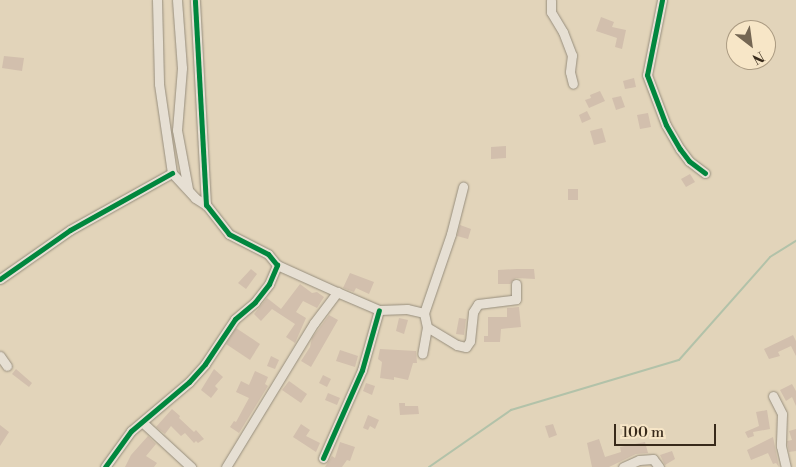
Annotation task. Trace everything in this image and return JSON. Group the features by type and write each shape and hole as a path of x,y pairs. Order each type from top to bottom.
{"street":[{"path":"157,0 159,84 172,173 195,198 206,205 229,234 268,254 277,265 379,310 407,309 424,313"},
{"path":"177,0 182,68 178,130 188,189"},
{"path":"194,0 206,205"},
{"path":"551,0 551,12 563,32 572,55 570,72 573,84"},
{"path":"662,0 647,76 663,119 675,141 689,161 705,173"},
{"path":"0,279 70,230 172,173"},
{"path":"422,354 427,328 424,313 451,234 462,187"},
{"path":"105,467 131,431 188,382 205,364 235,319 255,302 269,284 277,265"},
{"path":"427,328 457,345 466,347 470,341 473,312 478,304 516,299 516,284"},
{"path":"226,467 314,323 337,292"},
{"path":"323,458 362,370 379,310"},
{"path":"0,356 7,366"},
{"path":"773,396 782,414 781,446 786,467"},
{"path":"142,422 192,467"},
{"path":"623,467 639,460 653,459 659,467"}],"building":[{"path":"601,17 614,22 612,27 626,30 622,49 615,47 617,38 596,31"},
{"path":"4,56 24,58 22,71 2,68"},
{"path":"634,78 636,87 625,89 623,81"},
{"path":"600,91 605,101 589,108 585,100 591,98 590,95"},
{"path":"621,96 625,107 616,110 612,98"},
{"path":"587,111 591,119 582,123 579,115"},
{"path":"648,113 651,127 640,129 637,115"},
{"path":"602,128 606,142 594,145 590,131"},
{"path":"506,146 506,158 491,159 491,147"},
{"path":"690,174 695,182 686,187 681,179"},
{"path":"568,189 578,189 578,200 568,200"},
{"path":"460,225 471,229 468,239 457,236"},
{"path":"251,269 257,274 246,289 238,283"},
{"path":"534,269 535,279 516,278 510,284 498,284 498,270"},
{"path":"350,273 374,282 369,294 356,288 354,292 343,288"},
{"path":"300,284 312,293 317,292 324,297 317,308 303,301 296,312 306,318 295,343 286,337 295,324 272,309 261,321 254,314 267,298 281,309"},
{"path":"519,307 521,327 501,329 500,342 484,342 484,336 488,336 488,317 507,317 507,308"},
{"path":"329,315 338,320 311,367 301,361 310,347 312,338"},
{"path":"399,318 408,320 404,334 396,331"},
{"path":"459,318 466,319 464,335 456,334"},
{"path":"236,328 260,344 250,360 226,344"},
{"path":"793,335 796,341 796,356 791,346 778,352 780,356 769,359 764,349"},
{"path":"380,349 416,351 417,363 413,363 408,380 394,377 394,380 380,378 382,362 378,359"},
{"path":"340,350 358,356 355,367 336,361"},
{"path":"271,356 279,360 275,369 267,366"},
{"path":"16,369 32,383 29,387 12,374"},
{"path":"214,369 223,377 215,386 218,389 211,398 201,390"},
{"path":"255,371 268,377 265,384 268,386 239,433 230,427 234,421 236,422 249,398 236,392 241,381 249,385"},
{"path":"323,375 331,379 327,387 319,383"},
{"path":"289,381 307,394 301,403 282,390"},
{"path":"366,383 375,386 372,395 363,391"},
{"path":"792,384 796,391 796,406 792,397 786,401 780,390"},
{"path":"328,393 340,398 337,405 325,400"},
{"path":"399,403 405,403 405,406 418,406 419,414 400,415"},
{"path":"172,409 180,416 179,418 194,432 196,430 204,439 194,443 185,433 181,436 171,426 165,434 156,427"},
{"path":"767,410 770,429 753,432 754,436 748,438 745,432 759,426 756,412"},
{"path":"368,415 379,420 375,429 370,426 368,430 363,428"},
{"path":"301,424 310,430 306,436 320,443 316,452 293,437"},
{"path":"553,424 557,435 549,438 545,426"},
{"path":"0,425 9,432 0,446"},
{"path":"796,429 796,451 789,452 787,441 792,440 789,431"},
{"path":"148,436 156,444 146,456 157,463 154,467 125,467 131,455"},
{"path":"773,437 779,467 776,463 773,464 768,453 751,460 747,450"},
{"path":"599,439 605,457 621,452 620,447 645,442 648,453 636,454 609,467 592,467 587,443"},
{"path":"340,442 355,447 350,461 347,460 342,467 325,467 332,456 335,458"},
{"path":"672,451 675,459 665,465 660,455"}],"waterway":[{"path":"429,467 511,410 679,360 770,257 796,241"}],"cycle path":[{"path":"105,467 131,431 189,382 205,364 235,319 255,302 269,284 277,265 268,254 229,234 206,205 195,0"},
{"path":"662,0 647,75 666,125 680,149 689,161 705,173"},
{"path":"0,279 70,230 172,173"},
{"path":"323,458 362,370 379,310"}]}
